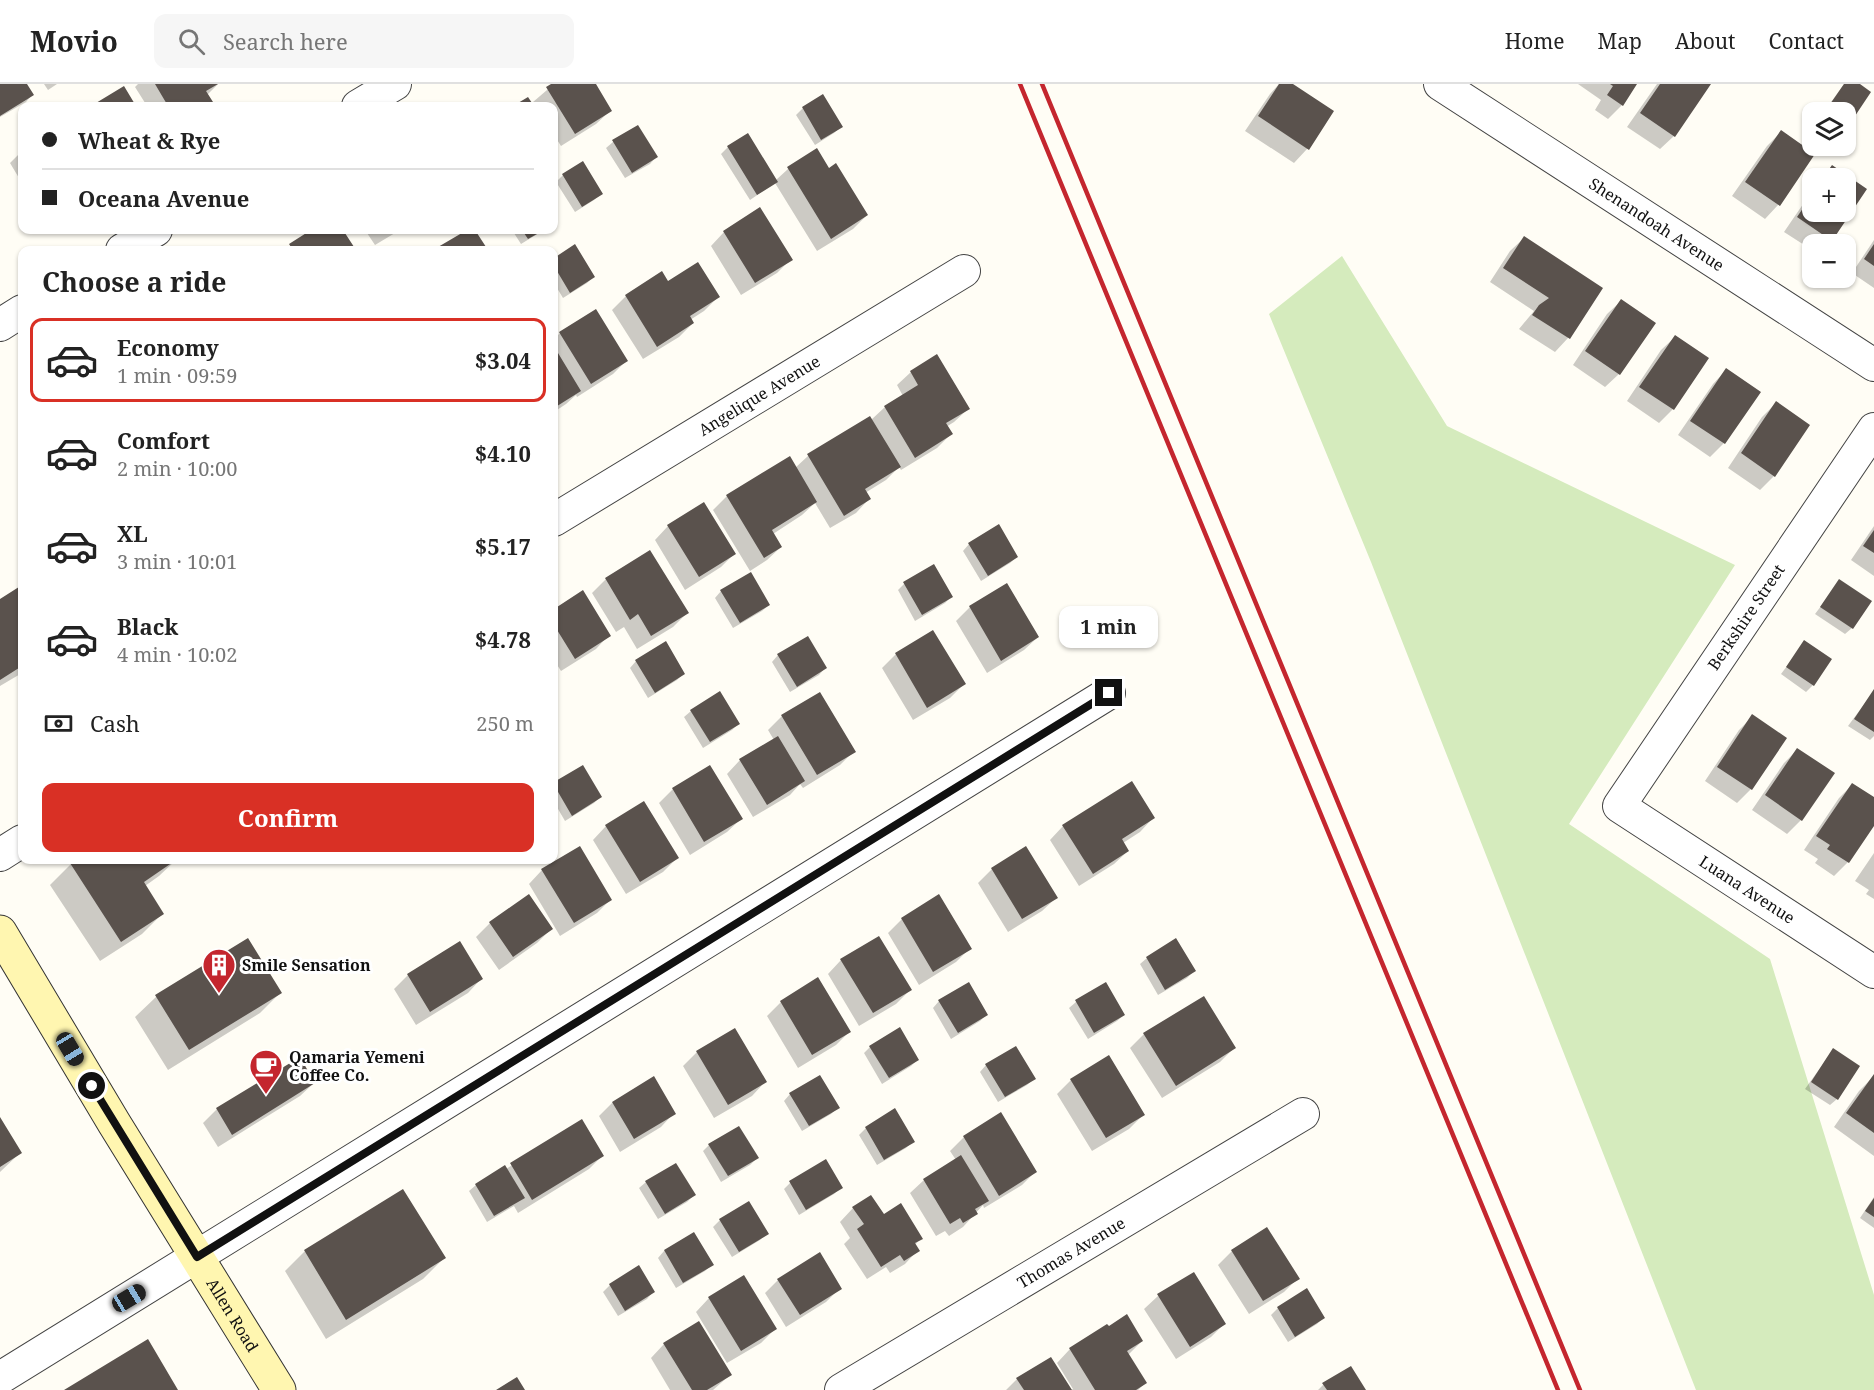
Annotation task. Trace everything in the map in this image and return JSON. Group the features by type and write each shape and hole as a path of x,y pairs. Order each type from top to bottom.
{"main road":[{"name":"Allen Road","path":"0,932 114,1123 279,1390"}],"street":[{"path":"365,102 395,84"},
{"name":"Shenandoah Avenue","path":"1440,84 1874,364"},
{"path":"129,246 149,234"},
{"name":"Angelique Avenue","path":"558,517 964,271"},
{"path":"0,325 18,314"},
{"name":"Berkshire Street","path":"1619,806 1874,429"},
{"path":"0,1378 1109,693"},
{"name":"Luana Avenue","path":"1619,806 1874,972"},
{"path":"0,855 18,844"},
{"name":"Thomas Avenue","path":"841,1390 1303,1114"}],"green space":[{"path":"1342,256 1447,426 1735,565 1569,824 1770,959 1874,1295 1874,1390 1696,1390 1371,562 1269,314"}],"building":[{"path":"0,84 27,84 34,95 23,102 18,102 18,105 0,116"},
{"path":"155,84 218,84 206,91 213,102 166,102"},
{"path":"551,84 596,84 612,111 575,134 558,106 558,102 555,102 546,87"},
{"path":"1279,84 1293,84 1334,111 1309,150 1258,116"},
{"path":"1610,84 1637,84 1623,106 1607,95 1613,86"},
{"path":"1660,84 1711,84 1675,137 1640,113"},
{"path":"1844,84 1860,84 1871,92 1856,114 1856,102 1832,102"},
{"path":"124,86 134,102 98,102"},
{"path":"823,94 843,127 821,140 802,107"},
{"path":"528,97 531,102 520,102"},
{"path":"638,125 658,157 632,173 612,140"},
{"path":"1781,130 1802,145 1802,156 1814,156 1806,168 1802,168 1802,173 1780,206 1745,182"},
{"path":"748,133 778,182 757,195 727,146"},
{"path":"817,148 829,168 836,163 868,215 831,239 787,167"},
{"path":"583,161 603,194 582,207 562,174"},
{"path":"1856,181 1867,189 1856,205"},
{"path":"760,207 793,260 755,283 723,231"},
{"path":"1802,210 1802,220 1797,217"},
{"path":"1804,222 1845,222 1837,234 1822,234"},
{"path":"305,234 346,234 353,246 290,246 289,244"},
{"path":"460,234 478,234 485,246 440,246"},
{"path":"525,234 537,234 528,239"},
{"path":"1524,236 1603,288 1570,339 1532,315 1539,305 1549,298 1503,268"},
{"path":"575,244 595,277 570,293 558,273 558,255"},
{"path":"1874,244 1874,266 1864,259"},
{"path":"698,262 720,297 690,316 694,323 657,347 625,295 662,271 668,281"},
{"path":"1621,299 1656,323 1620,375 1585,351"},
{"path":"596,309 628,361 591,384 559,332"},
{"path":"1675,335 1709,358 1674,410 1639,387"},
{"path":"558,353 581,391 558,405"},
{"path":"937,354 970,409 946,423 953,434 915,458 884,406 918,385 910,371"},
{"path":"1726,368 1761,392 1725,444 1690,421"},
{"path":"1776,401 1810,425 1775,477 1741,453"},
{"path":"870,416 901,467 865,489 871,499 844,516 807,454"},
{"path":"790,456 817,502 772,530 782,547 764,558 726,495"},
{"path":"704,502 736,554 699,577 667,525"},
{"path":"999,524 1018,557 988,576 968,543"},
{"path":"1874,530 1874,553 1863,546"},
{"path":"650,550 689,613 651,636 638,614 630,620 605,578"},
{"path":"934,564 953,597 922,615 903,582"},
{"path":"751,572 770,605 740,623 720,590"},
{"path":"1839,579 1872,601 1853,629 1820,607"},
{"path":"1007,583 1039,637 1001,661 969,606"},
{"path":"18,588 18,669 0,680 0,599"},
{"path":"583,590 611,636 575,659 558,631 558,606"},
{"path":"933,630 966,684 927,708 895,653"},
{"path":"808,636 827,668 797,687 777,654"},
{"path":"1804,640 1832,659 1814,686 1786,667"},
{"path":"666,641 685,674 655,693 635,660"},
{"path":"1874,689 1874,732 1854,719"},
{"path":"720,691 740,724 710,742 690,710"},
{"path":"820,692 856,752 817,775 781,715"},
{"path":"1752,714 1787,738 1752,790 1717,767"},
{"path":"778,736 805,781 767,805 739,759"},
{"path":"1797,748 1835,773 1802,821 1765,795"},
{"path":"583,765 602,797 572,816 558,792 558,780"},
{"path":"710,765 743,819 704,842 672,788"},
{"path":"1132,781 1155,818 1122,839 1129,851 1093,874 1062,825"},
{"path":"1852,783 1874,797 1874,826 1849,863 1827,849 1830,845 1816,836"},
{"path":"644,801 679,858 640,882 605,825"},
{"path":"580,846 612,900 574,923 541,869 549,864 558,864 558,859"},
{"path":"1026,846 1058,898 1022,919 991,868"},
{"path":"71,864 170,864 144,882 164,914 121,942"},
{"path":"529,894 553,929 513,957 489,922"},
{"path":"939,894 972,949 933,972 901,918"},
{"path":"879,936 912,990 873,1013 840,959"},
{"name":"Smile Sensation","path":"248,938 282,993 189,1050 155,995"},
{"path":"1176,938 1196,971 1165,990 1146,957"},
{"path":"460,941 483,979 430,1012 407,974"},
{"path":"818,977 851,1032 812,1055 780,1001"},
{"path":"969,982 988,1015 958,1033 938,1000"},
{"path":"1106,982 1125,1015 1094,1033 1075,1000"},
{"path":"1204,996 1236,1048 1176,1086 1143,1033"},
{"path":"900,1027 919,1060 889,1078 869,1046"},
{"path":"735,1028 767,1082 728,1105 696,1051"},
{"path":"1016,1046 1036,1079 1005,1097 985,1064"},
{"path":"1833,1048 1860,1066 1838,1100 1811,1082"},
{"path":"1109,1055 1145,1115 1106,1138 1070,1079"},
{"name":"Qamaria Yemeni Coffee Co.","path":"300,1057 315,1083 232,1135 216,1108"},
{"path":"1874,1074 1874,1133 1846,1113"},
{"path":"820,1075 840,1108 809,1126 789,1093"},
{"path":"654,1076 676,1114 634,1139 612,1102"},
{"path":"895,1108 915,1142 884,1160 865,1127"},
{"path":"1001,1112 1037,1172 999,1196 963,1136"},
{"path":"0,1117 22,1153 0,1167"},
{"path":"582,1119 604,1156 532,1200 510,1163"},
{"path":"739,1126 759,1158 728,1176 708,1144"},
{"path":"961,1155 989,1201 975,1209 978,1214 963,1223 960,1218 950,1224 923,1179"},
{"path":"826,1159 843,1188 806,1210 789,1181"},
{"path":"676,1163 696,1195 665,1214 645,1181"},
{"path":"505,1165 525,1198 494,1216 475,1184"},
{"path":"403,1189 446,1258 346,1320 304,1250"},
{"path":"871,1195 884,1214 901,1203 923,1239 915,1243 920,1251 904,1261 900,1255 881,1267 857,1229 864,1224 852,1207"},
{"path":"1874,1198 1874,1217 1865,1211"},
{"path":"749,1201 769,1234 739,1252 719,1219"},
{"path":"1267,1227 1300,1279 1263,1301 1231,1250"},
{"path":"694,1232 714,1265 683,1283 664,1250"},
{"path":"820,1252 842,1289 800,1315 777,1279"},
{"path":"639,1265 655,1292 625,1311 609,1284"},
{"path":"1194,1272 1226,1324 1190,1347 1157,1294"},
{"path":"744,1275 777,1329 741,1351 708,1297"},
{"path":"1307,1288 1325,1318 1295,1337 1277,1307"},
{"path":"1127,1314 1143,1341 1127,1351 1147,1383 1136,1390 1095,1390 1069,1348"},
{"path":"699,1321 732,1375 707,1390 692,1390 663,1343"},
{"path":"148,1339 178,1390 64,1390"},
{"path":"1051,1357 1072,1390 1024,1390 1016,1378"},
{"path":"1351,1366 1366,1390 1327,1390 1322,1383"},
{"path":"517,1377 525,1390 496,1390"}],"railway":[{"path":"1020,84 1558,1390"},
{"path":"1042,84 1580,1390"}],"place":[{"name":"Smile Sensation","path":"219,994"},
{"name":"Qamaria Yemeni Coffee Co.","path":"266,1095"}],"route":[{"path":"92,1086 197,1257 1109,693"}]}
